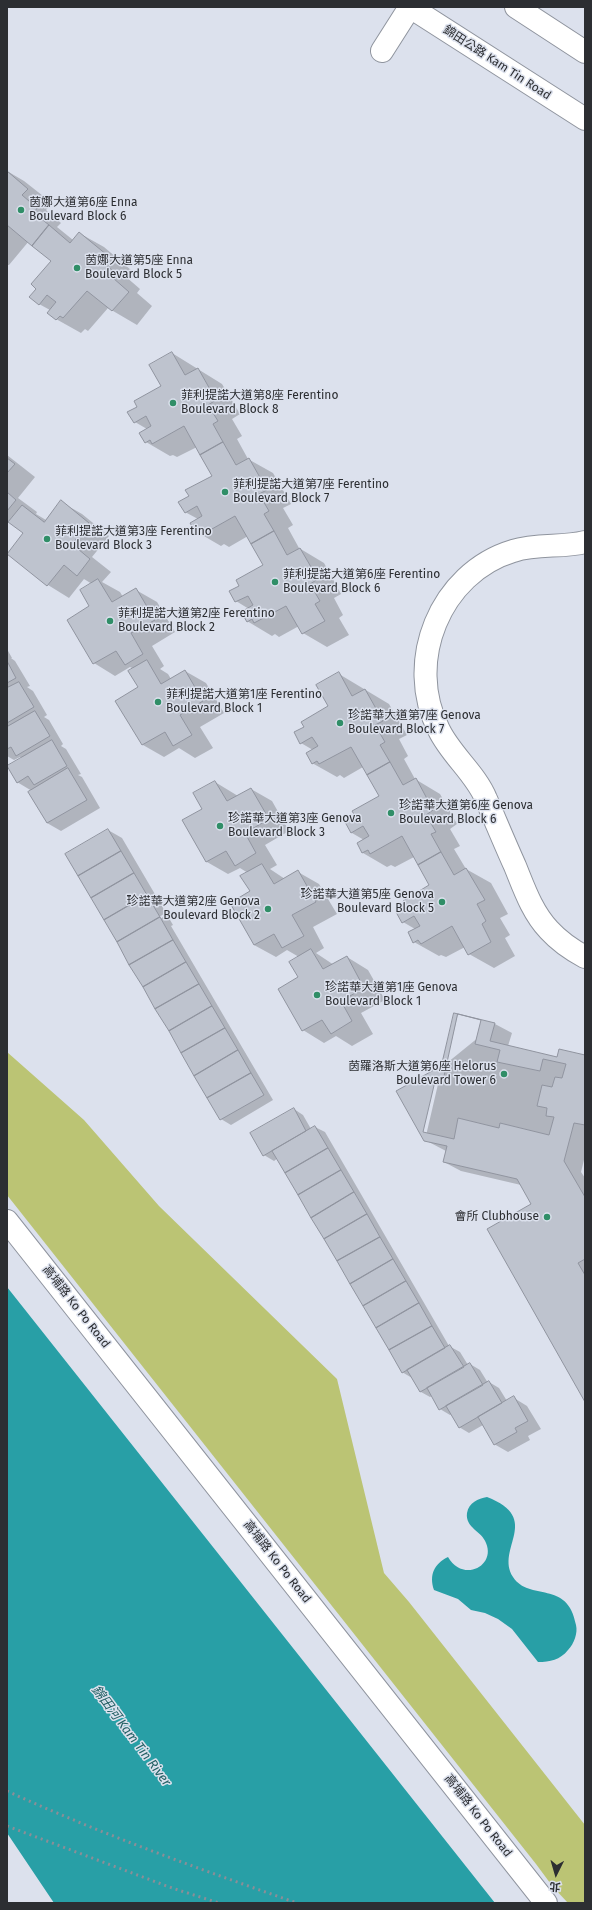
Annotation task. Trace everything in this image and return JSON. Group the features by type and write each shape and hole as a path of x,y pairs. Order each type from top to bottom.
{"street":[{"path":"382,51 410,7"},
{"name":"錦田公路 Kam Tin Road","path":"410,7 585,119"},
{"path":"516,7 585,52"},
{"path":"585,542 534,546 514,550 494,558 477,568 461,582 448,598 437,617 430,638 426,661 426,684 430,707 438,729 450,750 483,791 526,894 548,929 561,942 585,957"},
{"name":"高埔路 Ko Po Road","path":"7,1220 546,1903"}],"green space":[{"path":"7,1052 84,1120 159,1206 337,1379 384,1573 409,1602 585,1825 585,1903 568,1903 553,1887 7,1195"}],"water":[{"name":"錦田河 Kam Tin River","path":"7,1287 495,1903 54,1903 7,1833"},
{"path":"487,1497 503,1506 512,1515 515,1524 509,1555 509,1566 513,1577 528,1589 557,1596 565,1602 572,1611 576,1625 575,1638 570,1648 562,1656 551,1661 538,1662 512,1629 498,1619 485,1613 471,1610 458,1599 434,1590 432,1580 434,1570 439,1563 448,1557 454,1565 462,1569 469,1570 476,1568 486,1559 488,1551 486,1543 481,1535 471,1526 467,1518 467,1513 470,1506 477,1500"}],"building":[{"name":"茵娜大道第6座 Enna Boulevard Block 6","path":"7,171 28,189 22,195 37,208 34,213 49,225 32,246 7,225"},
{"name":"茵娜大道第5座 Enna Boulevard Block 5","path":"49,225 70,243 79,232 107,255 102,262 117,274 113,278 129,292 112,311 87,291 63,318 60,316 56,320 47,313 56,302 47,295 39,305 29,297 36,289 31,284 51,261 32,246"},
{"name":"菲利提諾大道第8座 Ferentino Boulevard Block 8","path":"172,352 185,375 198,368 216,400 208,405 218,421 213,424 223,442 200,455 184,426 152,444 150,440 145,443 139,433 151,426 146,416 134,423 127,412 137,407 134,401 161,386 149,365"},
{"name":"菲利提諾大道第7座 Ferentino Boulevard Block 7","path":"223,442 236,465 249,458 267,490 259,494 269,511 264,514 274,531 251,544 235,516 203,534 201,530 196,533 190,523 202,516 197,506 185,513 178,502 189,496 185,490 212,476 200,455"},
{"path":"7,458 15,464 7,473"},
{"path":"7,492 16,500 7,511"},
{"name":"菲利提諾大道第3座 Ferentino Boulevard Block 3","path":"61,500 89,523 72,544 90,559 77,576 64,565 47,586 7,554 23,533 8,522 22,505 44,522"},
{"name":"菲利提諾大道第6座 Ferentino Boulevard Block 6","path":"274,531 287,555 300,548 318,579 310,584 320,601 315,604 325,621 302,634 286,606 254,623 252,619 247,622 241,612 253,605 248,596 235,602 229,591 239,586 236,580 263,565 251,544"},
{"name":"菲利提諾大道第2座 Ferentino Boulevard Block 2","path":"98,579 112,602 136,588 155,620 131,633 143,654 125,665 116,651 93,664 67,620 89,606 80,590"},
{"name":"菲利提諾大道第1座 Ferentino Boulevard Block 1","path":"147,660 161,684 185,670 203,701 180,715 192,735 173,746 165,732 142,745 115,701 138,687 128,671"},
{"path":"7,661 16,678 7,683"},
{"name":"珍諾華大道第7座 Genova Boulevard Block 7","path":"339,672 352,696 365,689 383,721 375,725 385,742 380,745 390,762 367,775 351,747 319,764 317,761 312,764 306,753 318,746 312,737 300,744 294,732 304,727 301,722 328,706 316,685"},
{"path":"19,682 34,707 7,723 7,688"},
{"path":"35,711 50,736 16,756 11,747 7,749 7,727"},
{"path":"52,740 67,766 34,785 28,776 17,783 7,766"},
{"name":"珍諾華大道第6座 Genova Boulevard Block 6","path":"390,762 403,785 416,778 433,810 426,815 436,832 431,834 441,852 418,865 402,836 370,854 368,850 362,853 357,843 369,836 363,826 351,833 345,822 355,816 352,811 379,796 367,775"},
{"path":"68,768 87,800 47,823 28,792"},
{"name":"珍諾華大道第3座 Genova Boulevard Block 3","path":"215,781 227,801 251,788 269,819 245,833 256,853 235,866 226,851 206,862 182,820 202,809 193,793"},
{"path":"108,829 121,851 78,876 65,854"},
{"path":"121,851 134,873 91,898 78,876"},
{"name":"珍諾華大道第5座 Genova Boulevard Block 5","path":"441,852 454,875 466,868 485,900 477,904 486,921 482,924 491,942 468,955 452,926 421,944 418,940 413,943 408,932 420,926 414,916 402,923 396,912 406,906 403,901 429,885 418,865"},
{"name":"珍諾華大道第2座 Genova Boulevard Block 2","path":"262,864 274,884 298,870 316,902 292,915 304,936 282,948 274,934 254,945 230,903 250,891 240,876"},
{"path":"134,873 147,895 104,920 91,898"},
{"path":"147,895 160,917 117,942 104,920"},
{"path":"160,917 173,940 129,965 117,942"},
{"path":"173,940 186,962 143,987 129,965"},
{"name":"珍諾華大道第1座 Genova Boulevard Block 1","path":"311,949 323,969 347,956 364,988 341,1001 352,1021 331,1034 322,1020 302,1031 278,989 298,977 289,962"},
{"path":"186,962 199,984 155,1009 143,987"},
{"path":"199,984 212,1006 169,1031 155,1009"},
{"path":"212,1006 225,1028 181,1053 169,1031"},
{"name":"會所 Clubhouse","path":"454,1013 495,1023 490,1041 557,1057 559,1049 585,1055 585,1125 574,1123 564,1161 585,1197 585,1259 578,1263 585,1275 585,1402 487,1229 531,1204 517,1179 443,1162 447,1146 424,1141 396,1091 441,1066"},
{"name":"茵羅洛斯大道第6座 Helorus Boulevard Tower 6","path":"458,1014 481,1020 475,1044 500,1050 497,1062 540,1071 543,1059 566,1064 562,1078 555,1077 552,1087 542,1085 537,1106 547,1108 546,1116 554,1117 549,1135 500,1123 499,1128 458,1118 454,1139 423,1132 436,1077 443,1079"},
{"path":"225,1028 238,1050 194,1076 181,1053"},
{"path":"238,1050 251,1073 207,1098 194,1076"},
{"path":"251,1073 264,1095 220,1120 207,1098"},
{"path":"294,1108 306,1131 263,1156 250,1133"},
{"path":"315,1126 328,1148 285,1173 272,1151"},
{"path":"328,1148 341,1170 298,1195 285,1173"},
{"path":"341,1170 354,1192 311,1218 298,1195"},
{"path":"354,1192 367,1214 324,1239 311,1218"},
{"path":"367,1214 380,1237 337,1261 324,1239"},
{"path":"380,1237 393,1259 350,1284 337,1261"},
{"path":"393,1259 406,1281 363,1306 350,1284"},
{"path":"406,1281 419,1303 376,1328 363,1306"},
{"path":"419,1303 432,1326 389,1350 376,1328"},
{"path":"432,1326 445,1348 402,1373 389,1350"},
{"path":"450,1345 464,1367 420,1392 407,1370"},
{"path":"470,1363 483,1385 439,1410 427,1388"},
{"path":"489,1381 502,1403 459,1428 446,1406"},
{"path":"514,1396 528,1421 515,1428 517,1432 494,1445 478,1417"}],"railway":[{"path":"7,1791 114,1836 297,1903"},
{"path":"7,1826 172,1888 219,1903"}],"place":[{"name":"茵娜大道第6座 Enna Boulevard Block 6","path":"21,210"},
{"name":"茵娜大道第5座 Enna Boulevard Block 5","path":"77,268"},
{"name":"菲利提諾大道第8座 Ferentino Boulevard Block 8","path":"173,403"},
{"name":"菲利提諾大道第7座 Ferentino Boulevard Block 7","path":"225,492"},
{"name":"菲利提諾大道第3座 Ferentino Boulevard Block 3","path":"47,539"},
{"name":"菲利提諾大道第6座 Ferentino Boulevard Block 6","path":"275,582"},
{"name":"菲利提諾大道第2座 Ferentino Boulevard Block 2","path":"110,621"},
{"name":"菲利提諾大道第1座 Ferentino Boulevard Block 1","path":"158,702"},
{"name":"珍諾華大道第7座 Genova Boulevard Block 7","path":"340,723"},
{"name":"珍諾華大道第6座 Genova Boulevard Block 6","path":"391,813"},
{"name":"珍諾華大道第3座 Genova Boulevard Block 3","path":"220,826"},
{"name":"珍諾華大道第5座 Genova Boulevard Block 5","path":"442,902"},
{"name":"珍諾華大道第2座 Genova Boulevard Block 2","path":"268,909"},
{"name":"珍諾華大道第1座 Genova Boulevard Block 1","path":"317,995"},
{"name":"茵羅洛斯大道第6座 Helorus Boulevard Tower 6","path":"504,1074"},
{"name":"會所 Clubhouse","path":"547,1217"}]}
